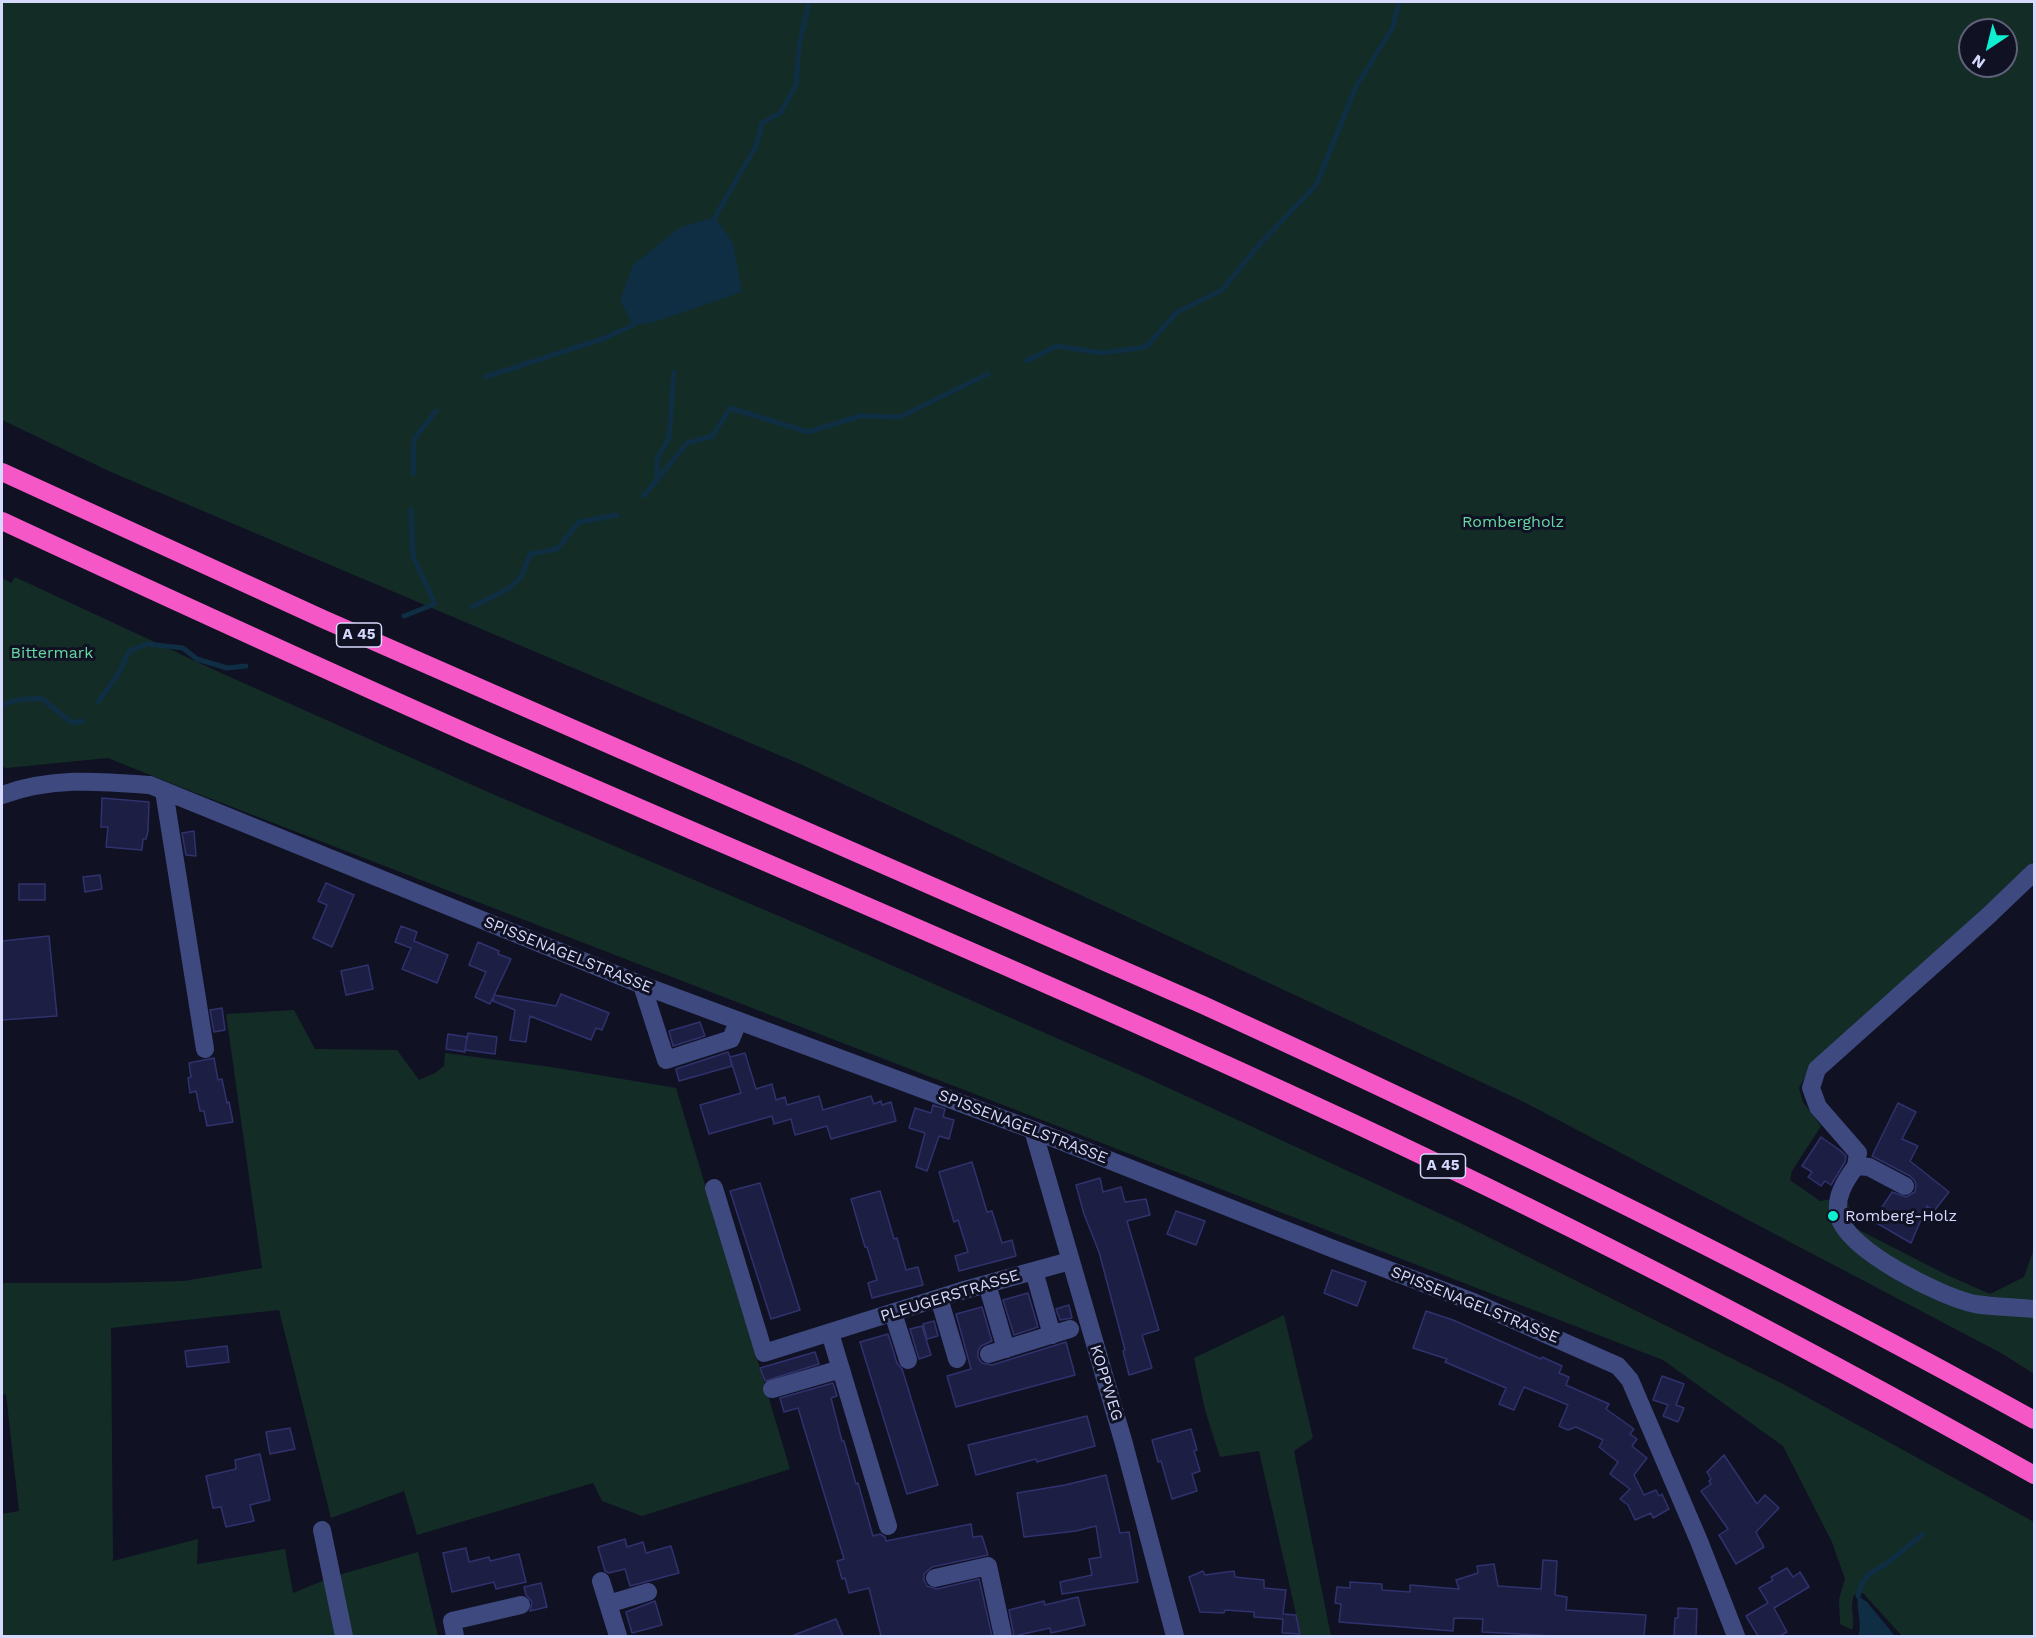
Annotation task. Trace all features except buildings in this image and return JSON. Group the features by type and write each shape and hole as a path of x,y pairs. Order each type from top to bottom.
{"highway":[{"name":"A 45","path":"2,472 220,573 1213,1010 1533,1159 1832,1310 2034,1420"},
{"name":"A 45","path":"2,521 388,697 1186,1046 1447,1168 1653,1269 1822,1357 2034,1475"}],"street":[{"name":"SPISSENAGELSTRASSE","path":"2,795 26,786 84,780 157,788 642,985 1033,1130 1473,1302 1618,1366 1630,1380 1699,1541 1736,1636"},
{"path":"157,788 205,1049"},
{"path":"2034,872 1817,1069 1811,1088 1818,1107 1858,1153 1856,1166 1843,1185 1838,1206 1839,1215 1849,1234 1907,1276 1948,1296 1975,1304 2034,1309"},
{"path":"642,985 666,1059 731,1039 738,1022"},
{"name":"KOPPWEG","path":"1033,1130 1124,1444 1175,1636"},
{"path":"1856,1166 1869,1167 1905,1186"},
{"name":"PLEUGERSTRASSE","path":"714,1188 764,1353 939,1298 1070,1261"},
{"path":"1034,1271 1052,1335"},
{"path":"987,1284 997,1351 1070,1329"},
{"path":"939,1298 957,1359"},
{"path":"893,1312 908,1360"},
{"path":"830,1333 888,1526"},
{"path":"772,1389 842,1371"},
{"path":"322,1530 344,1636"},
{"path":"935,1578 988,1566 1003,1636"},
{"path":"602,1581 618,1636"},
{"path":"608,1604 648,1592"},
{"path":"455,1636 452,1621 521,1605"}],"green space":[{"name":"Rombergholz","path":"2,2 2034,2 2034,861 1809,1069 1799,1088 1803,1102 1821,1126 1792,1171 1790,1180 1820,1201 1846,1197 1855,1228 1947,1275 1990,1294 2024,1277 2034,1249 2034,1374 2001,1353 1524,1102 800,764 111,472 2,420"},
{"name":"Bittermark","path":"15,577 221,673 497,796 814,931 1147,1078 1458,1222 1785,1385 2034,1522 2034,1636 1902,1636 1863,1593 1854,1595 1852,1630 1840,1624 1839,1599 1845,1579 1832,1542 1783,1446 1663,1360 108,758 2,767 2,578 11,583"},
{"path":"294,1010 315,1049 397,1050 419,1080 444,1066 445,1053 551,1067 676,1088 790,1469 642,1516 602,1501 593,1483 417,1535 404,1491 331,1518 279,1310 111,1328 113,1561 198,1539 197,1564 285,1549 293,1593 332,1577 418,1552 438,1636 2,1636 2,1514 19,1511 6,1394 2,1395 2,1283 184,1281 262,1268 226,1014"},
{"path":"1284,1315 1313,1438 1294,1451 1331,1636 1301,1636 1259,1451 1220,1457 1205,1410 1194,1358"}],"water":[{"path":"715,217 733,243 742,292 651,323 633,325 620,300 633,265 679,228"},
{"path":"1858,1596 1867,1602 1895,1636 1858,1636 1860,1628"}],"waterway":[{"path":"715,217 756,146 762,123 780,113 796,85 799,46 809,2"},
{"path":"1026,361 1057,346 1102,353 1146,347 1177,312 1222,290 1258,246 1316,185 1356,87 1393,27 1399,2"},
{"path":"485,377 605,338 633,325"},
{"path":"643,496 657,480 657,459 669,438 674,372"},
{"path":"657,480 687,443 713,436 730,408 808,432 860,416 900,417 988,374"},
{"path":"413,474 414,439 436,411"},
{"path":"404,616 435,604 413,556 411,510"},
{"path":"472,607 508,589 521,577 530,554 557,549 579,522 617,515"},
{"path":"98,702 119,673 129,651 147,644 183,648 197,659 227,668 246,666"},
{"path":"2,705 17,700 41,698 72,723 82,721"},
{"path":"1858,1596 1862,1583 1869,1574 1886,1564 1922,1535"}],"place":[{"name":"Romberg-Holz","path":"1833,1216"}]}
